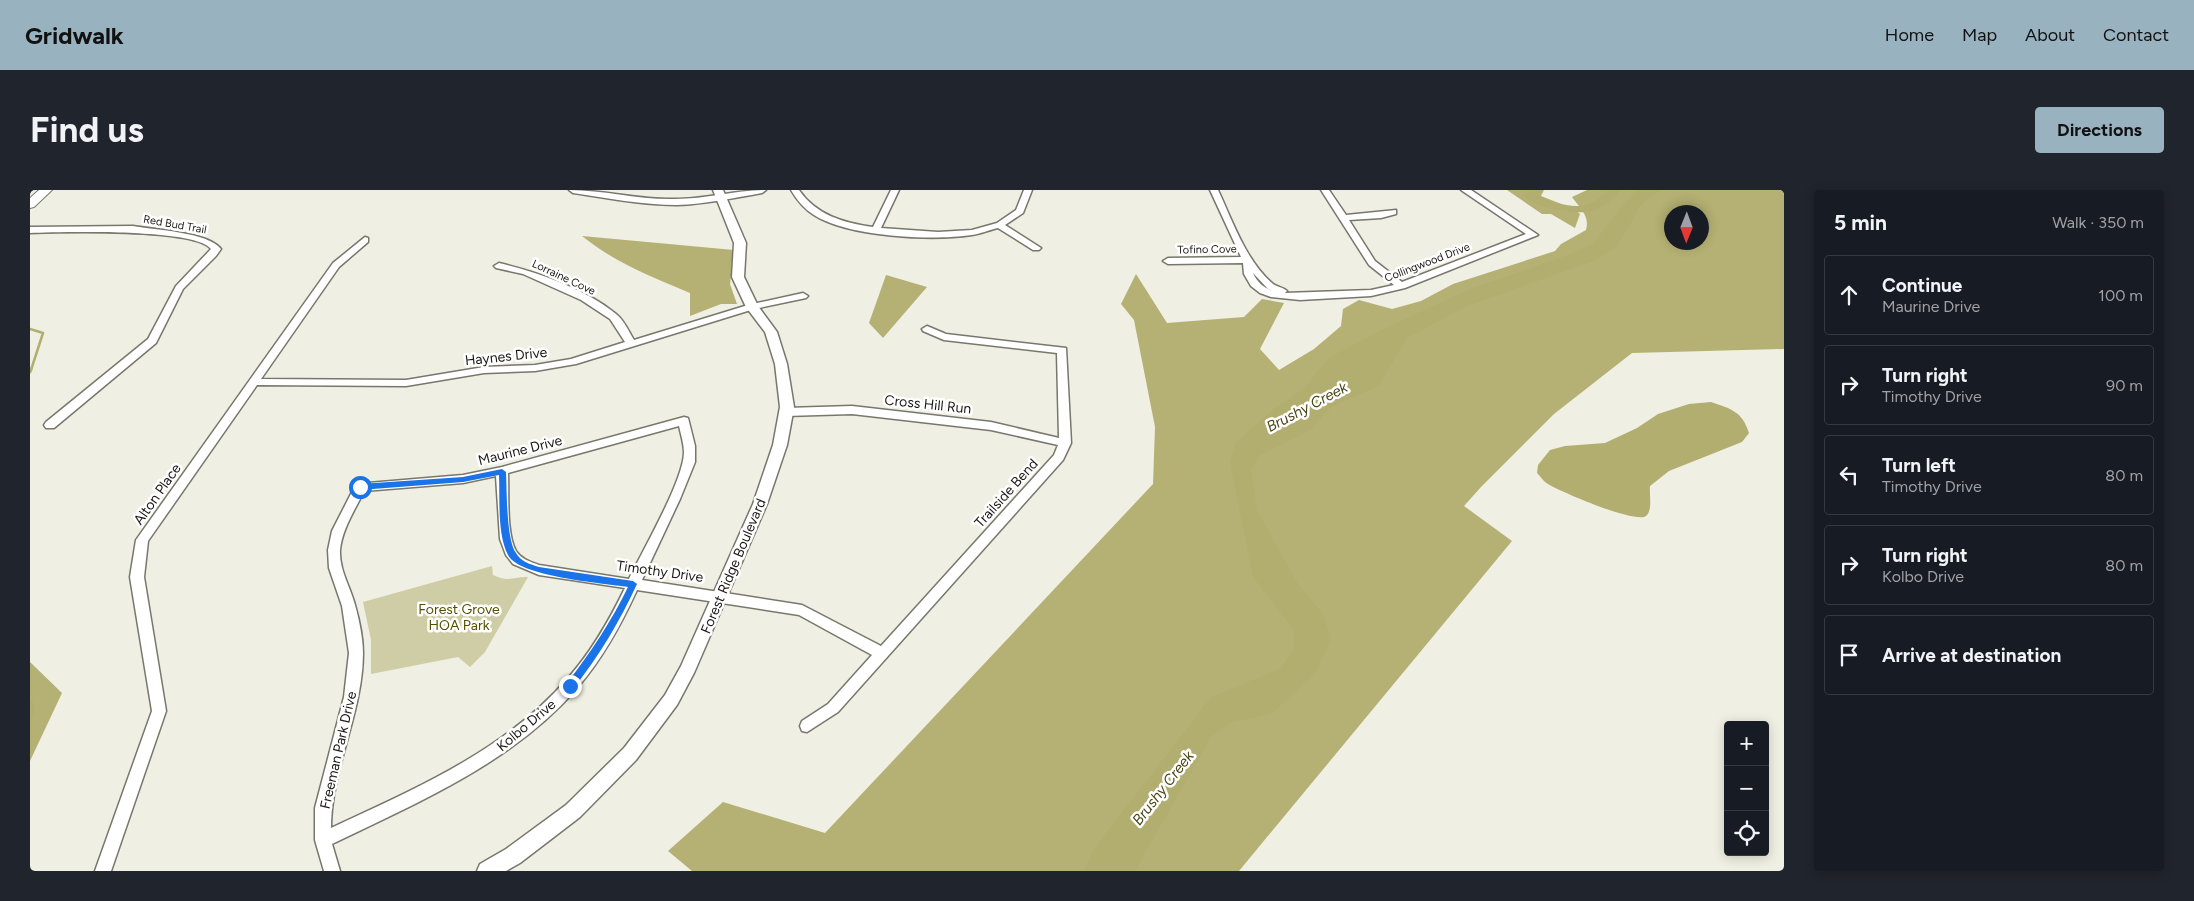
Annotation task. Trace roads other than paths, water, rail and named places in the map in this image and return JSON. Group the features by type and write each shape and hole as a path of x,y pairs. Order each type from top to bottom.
{"main road":[{"path":"30,204 46,190"}],"street":[{"path":"574,190 625,193 672,202 720,194 762,190"},
{"path":"795,190 808,207 842,224 876,230 945,236 970,233 999,225 1022,208 1028,196 1028,190"},
{"path":"876,230 895,190"},
{"name":"Collingwood Drive","path":"1214,190 1247,260 1247,270 1251,280 1265,292 1286,297 1368,294 1387,291 1533,235 1465,190"},
{"path":"1325,190 1372,263 1402,286"},
{"name":"Forest Ridge Boulevard","path":"487,871 513,856 573,811 630,754 671,700 688,668 760,504 780,445 786,412 781,364 771,332 752,307 738,277 740,243 720,194"},
{"path":"1343,218 1381,215 1393,212"},
{"path":"999,225 1036,248"},
{"name":"Red Bud Trail","path":"30,230 133,229 197,240 212,244 216,249 214,254 179,288 152,341 50,425"},
{"name":"Alton Place","path":"103,871 158,710 137,577 142,540 336,266 365,240"},
{"name":"Tofino Cove","path":"1168,262 1247,260"},
{"name":"Lorraine Cove","path":"499,266 526,272 584,298 614,318 631,343"},
{"name":"Haynes Drive","path":"254,382 406,384 484,370 535,368 572,362 752,307 803,296"},
{"path":"927,329 944,337 1062,350 1065,443"},
{"name":"Cross Hill Run","path":"786,412 852,410 991,426 1065,443"},
{"name":"Maurine Drive","path":"360,487 463,479 502,472 684,421"},
{"name":"Kolbo Drive","path":"323,840 435,787 496,750 539,716 570,686 598,650 616,620 679,485 690,456 684,421"},
{"name":"Trailside Bend","path":"807,726 833,708 1059,457 1065,443"},
{"name":"Timothy Drive","path":"502,472 506,536 512,555 522,564 539,570 720,596 802,610 882,653"},
{"name":"Freeman Park Drive","path":"332,871 323,840 323,808 351,697 356,652 349,606 335,568 334,550 338,531 360,487"}],"water":[{"name":"Brushy Creek","path":"1638,190 1660,190 1641,205 1617,247 1593,261 1465,307 1407,338 1379,386 1331,407 1312,429 1261,455 1251,468 1257,510 1298,584 1323,614 1331,640 1315,674 1271,714 1232,722 1212,736 1135,871 1084,871 1093,850 1211,697 1279,669 1293,651 1294,631 1253,577 1230,463 1236,442 1275,408 1302,390 1329,358 1383,329 1470,289 1565,256 1594,243 1624,203"},
{"path":"1711,402 1730,409 1739,415 1749,433 1742,442 1669,471 1650,486 1650,506 1646,516 1628,516 1582,500 1548,484 1537,473 1538,465 1550,450 1565,446 1605,443 1637,428 1658,414 1689,404"}],"waterway":[{"path":"1535,190 1531,196 1543,202 1568,208 1583,209 1596,205 1615,190"},
{"path":"30,329 43,333 31,370"},
{"path":"30,700 33,709 30,719"}],"park label":[{"name":"Forest Grove HOA Park","path":"459,618"}]}
